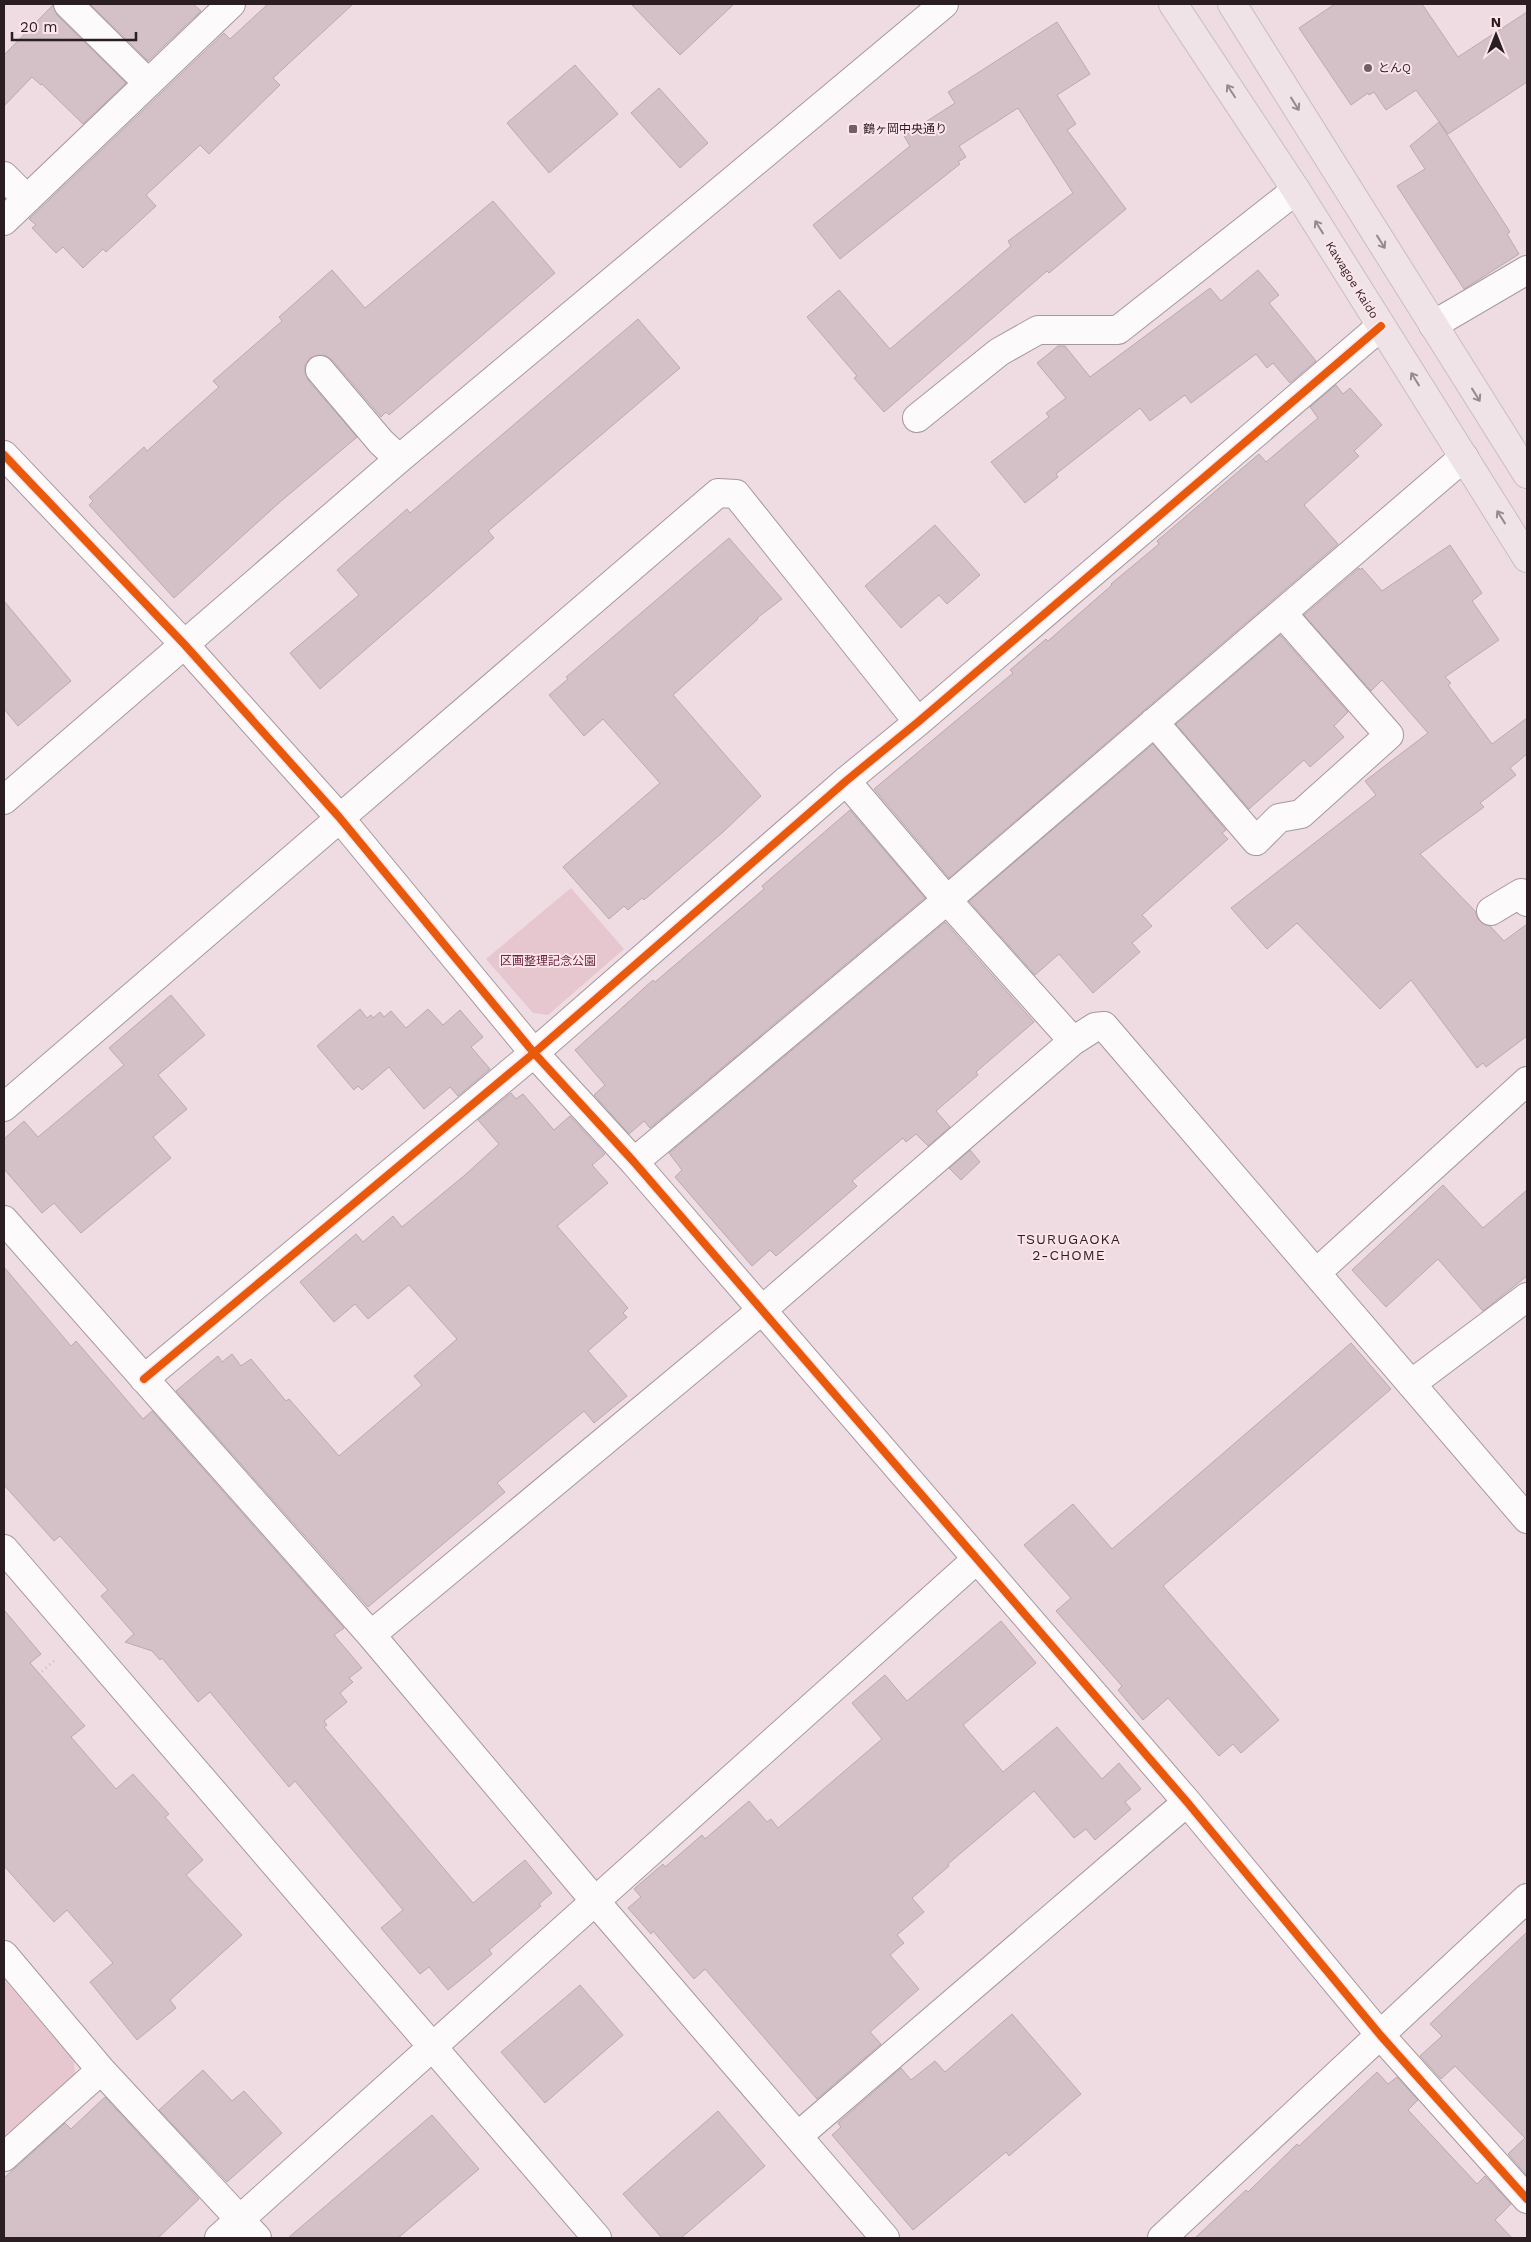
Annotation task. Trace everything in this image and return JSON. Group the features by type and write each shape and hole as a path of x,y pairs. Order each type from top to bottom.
{"highway":[{"name":"Kawagoe Kaido","path":"1173,4 1296,190 1527,558"},
{"path":"1232,4 1527,474"}],"street":[{"path":"68,4 148,83"},
{"path":"4,221 231,4"},
{"path":"4,800 399,460 944,4"},
{"path":"4,176 26,199"},
{"path":"917,418 999,352 1038,330 1118,330 1296,190"},
{"path":"1433,325 1527,270"},
{"path":"144,1379 534,1053 846,781 918,722 1381,326"},
{"path":"320,370 381,442 399,460"},
{"path":"4,455 184,644 339,817 534,1053 634,1162 1187,1802 1381,2036 1527,2199"},
{"path":"634,1162 947,900 1464,457"},
{"path":"4,1107 718,493 736,494 918,722"},
{"path":"1154,722 1256,841 1279,818 1301,814 1389,735 1282,612"},
{"path":"846,781 947,900 1074,1041"},
{"path":"1491,911 1521,893 1527,902"},
{"path":"371,1635 762,1310 1074,1041 1095,1027 1104,1026 1527,1519"},
{"path":"1316,1274 1527,1081"},
{"path":"4,1220 371,1635 595,1901 885,2238"},
{"path":"1411,1384 1527,1297"},
{"path":"4,1549 597,2238"},
{"path":"219,2238 249,2229 433,2047 977,1559"},
{"path":"798,2136 1187,1802"},
{"path":"1162,2238 1527,1898"},
{"path":"4,1955 101,2070 249,2229"},
{"path":"4,2157 101,2070"}],"path":[{"path":"4,1704 56,1658"}],"green space":[{"name":"区画整理記念公園","path":"571,888 624,949 548,1015 533,1013 486,959"},
{"path":"4,1979 74,2061 75,2074 4,2137"}],"building":[{"path":"90,4 193,4 201,11 148,61"},
{"path":"268,4 353,4 273,78 280,85 209,154 200,145 146,195 156,206 106,252 103,249 83,268 63,247 56,253 32,228 36,225 29,219 224,33 230,39"},
{"path":"631,4 734,4 680,55"},
{"path":"1335,4 1422,4 1458,57 1527,12 1527,82 1448,134 1416,90 1386,110 1374,92 1369,95 1368,93 1351,105 1299,28"},
{"path":"53,5 57,15 126,83 83,124 42,84 32,77 4,106 4,55"},
{"path":"1057,22 1090,74 1057,95 1076,124 1067,130 1126,209 1049,273 1047,271 884,412 854,378 857,376 807,317 839,290 890,349 1011,246 1008,241 1073,193 1018,108 959,146 966,157 958,162 960,164 840,259 813,225 910,146 904,136 955,103 948,92"},
{"path":"575,65 618,114 549,173 507,123"},
{"path":"659,88 708,143 680,168 631,113"},
{"path":"1439,122 1510,232 1507,234 1519,254 1464,289 1397,186 1425,169 1410,146"},
{"path":"493,201 555,273 389,415 386,412 381,417 332,360 326,356 318,355 310,358 305,365 308,380 357,437 280,502 174,598 89,505 93,501 89,497 144,447 147,451 219,387 213,381 282,321 279,317 332,270 365,308"},
{"path":"1258,270 1279,295 1269,303 1316,361 1290,383 1273,363 1267,368 1256,354 1191,403 1185,395 1150,421 1140,408 1056,474 1058,477 1025,503 991,462 1049,417 1046,413 1066,398 1037,363 1058,346 1065,346 1090,377 1210,288 1221,301"},
{"path":"638,319 680,368 488,531 494,538 320,689 290,653 359,595 337,570 407,509 410,513"},
{"path":"1336,385 1343,394 1350,388 1382,425 1354,451 1359,456 1304,505 1338,544 949,878 874,789 1013,673 1010,670 1046,639 1048,641 1159,544 1157,541 1259,454 1266,462 1318,418 1310,407"},
{"path":"935,525 980,575 947,604 939,595 901,628 865,586"},
{"path":"729,538 782,599 757,618 673,695 761,796 723,832 644,900 642,898 628,910 624,906 609,919 563,867 660,783 603,719 584,736 549,695 568,679 566,677"},
{"path":"1450,545 1482,593 1472,601 1499,640 1445,677 1451,683 1448,685 1492,744 1527,718 1527,754 1510,768 1516,775 1480,803 1484,807 1420,854 1475,911 1478,919 1483,924 1490,926 1504,941 1527,924 1527,1036 1486,1067 1483,1063 1477,1068 1411,980 1380,1009 1297,923 1267,949 1231,908 1376,795 1365,781 1428,733 1382,680 1371,691 1304,615 1359,568 1360,570 1362,568 1382,591"},
{"path":"4,601 71,681 18,726 4,709"},
{"path":"1280,635 1348,712 1334,726 1344,737 1310,767 1304,760 1249,809 1176,724"},
{"path":"1153,744 1226,830 1222,833 1228,839 1142,915 1152,926 1132,943 1140,952 1093,993 1059,954 1035,975 969,901"},
{"path":"850,810 925,898 650,1128 644,1121 629,1134 594,1095 605,1085 575,1050 653,980 655,982 764,889 762,886"},
{"path":"945,922 1034,1022 976,1072 978,1075 936,1111 950,1127 928,1146 916,1134 906,1142 903,1138 852,1181 857,1186 776,1256 770,1250 752,1266 675,1177 682,1170 669,1153"},
{"path":"171,995 205,1035 158,1075 187,1109 153,1137 171,1158 81,1233 54,1203 42,1213 4,1169 4,1139 24,1121 38,1137 124,1065 109,1048"},
{"path":"360,1009 367,1018 371,1015 373,1018 380,1012 384,1017 391,1011 406,1028 428,1009 443,1025 460,1010 483,1037 471,1047 490,1069 458,1096 450,1087 424,1109 389,1067 362,1090 358,1086 354,1090 317,1046"},
{"path":"511,1093 516,1099 523,1094 554,1130 570,1116 605,1154 592,1165 608,1183 557,1226 628,1308 623,1313 627,1317 588,1351 627,1396 594,1423 584,1411 497,1483 505,1492 368,1607 176,1391 218,1356 222,1362 232,1354 241,1366 251,1359 286,1401 289,1399 339,1456 422,1385 414,1376 457,1339 409,1285 368,1319 355,1304 334,1322 300,1282 356,1234 363,1242 393,1216 402,1227 465,1175 499,1144 478,1120"},
{"path":"970,1150 980,1162 961,1180 949,1168"},
{"path":"1443,1185 1483,1228 1527,1190 1527,1276 1483,1311 1438,1259 1386,1307 1352,1270"},
{"path":"4,1267 71,1346 76,1341 143,1419 152,1411 344,1628 334,1635 362,1668 349,1678 353,1682 340,1693 347,1702 324,1721 327,1725 324,1727 473,1903 525,1860 552,1893 539,1904 541,1906 489,1950 492,1954 448,1990 429,1967 420,1974 381,1928 403,1910 295,1781 289,1787 210,1692 198,1702 162,1658 160,1660 152,1651 125,1642 134,1634 101,1596 108,1590 60,1536 54,1541 4,1485"},
{"path":"1351,1343 1391,1389 1163,1586 1279,1720 1241,1753 1233,1744 1219,1756 1168,1698 1143,1720 1118,1690 1122,1686 1056,1611 1071,1598 1024,1545 1073,1504 1112,1549"},
{"path":"4,1610 41,1654 30,1663 85,1726 71,1737 116,1789 133,1774 169,1814 165,1817 203,1860 186,1875 242,1935 170,2000 176,2008 137,2040 90,1982 113,1963 67,1910 54,1922 4,1866"},
{"path":"1001,1621 1036,1663 963,1725 1003,1772 1057,1727 1102,1779 1119,1763 1141,1789 1125,1802 1131,1809 1095,1840 1086,1829 1074,1838 1034,1791 948,1864 949,1866 912,1898 924,1912 897,1935 904,1943 890,1955 919,1989 870,2032 881,2044 817,2099 705,1969 694,1979 653,1931 651,1934 628,1908 641,1897 634,1889 663,1864 665,1867 702,1835 705,1839 749,1801 767,1822 771,1819 778,1828 882,1739 852,1703 885,1675 907,1701"},
{"path":"1527,1932 1527,2176 1508,2154 1525,2138 1455,2066 1441,2079 1420,2056 1442,2036 1430,2024"},
{"path":"580,1985 623,2035 545,2103 501,2052"},
{"path":"1012,2014 1081,2094 1009,2156 1006,2152 913,2230 832,2135 841,2127 838,2123 901,2068 911,2080 935,2061 945,2072"},
{"path":"203,2070 232,2101 244,2091 282,2133 227,2182 159,2110"},
{"path":"1377,2072 1388,2084 1397,2077 1418,2100 1408,2110 1477,2184 1485,2176 1511,2204 1495,2220 1512,2238 1195,2238 1246,2190 1248,2192 1297,2144 1299,2146"},
{"path":"105,2097 199,2199 158,2238 4,2238 4,2178 65,2123 71,2129"},
{"path":"718,2111 765,2166 681,2238 662,2238 623,2194"},
{"path":"432,2115 479,2169 398,2238 288,2238"}],"cycle path":[{"path":"144,1379 534,1053 846,781 918,722 1381,326"},
{"path":"4,455 184,644 339,817 534,1053 634,1162 1187,1802 1381,2036 1527,2199"}],"place":[{"name":"とんQ","path":"1368,68"},
{"name":"鶴ヶ岡中央通り","path":"853,129"}],"district":[{"name":"TSURUGAOKA 2-CHOME","path":"1069,1248"}]}
